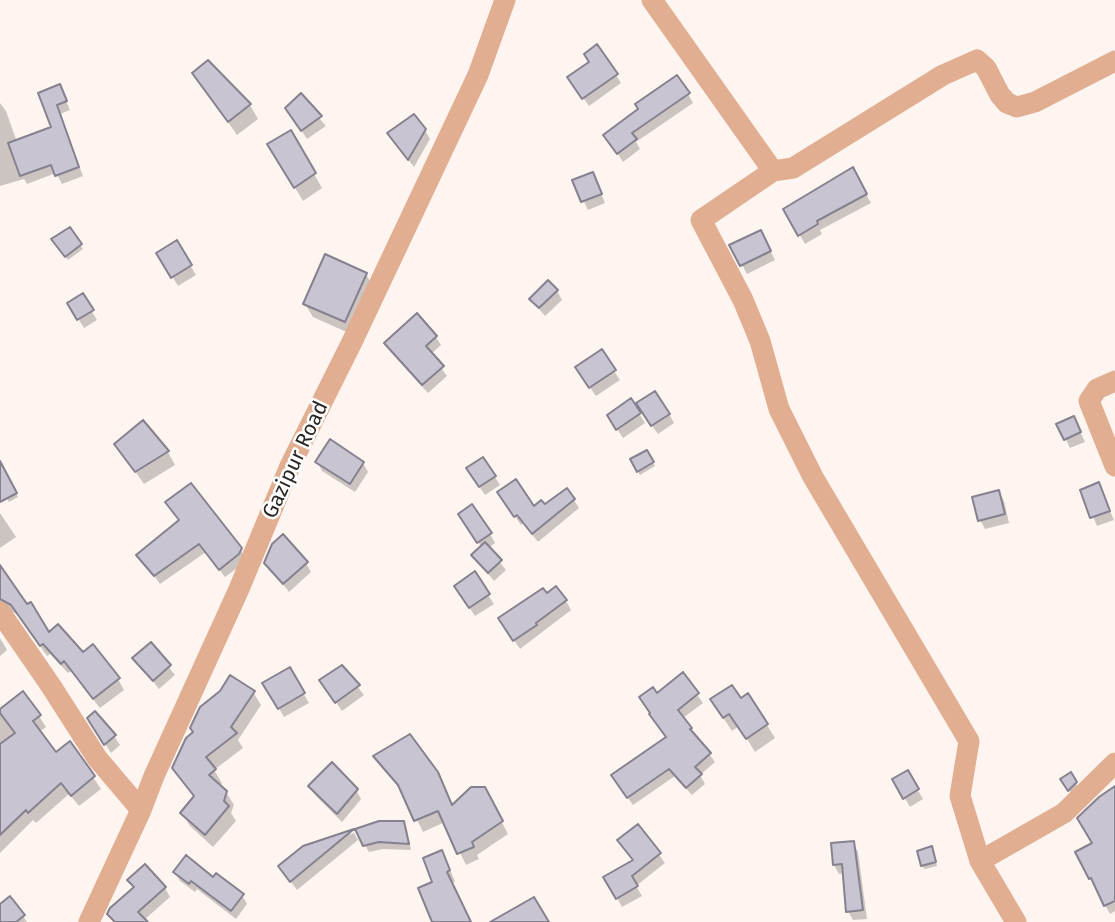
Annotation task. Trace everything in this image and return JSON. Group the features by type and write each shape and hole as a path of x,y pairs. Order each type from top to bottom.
{"street":[{"name":"Gazipur Road","path":"89,922 239,589 290,466 352,342 478,75 505,0"},
{"path":"652,0 773,171"},
{"path":"1016,922 980,861 960,796 969,741 813,477 779,409 760,341 743,300 701,220 773,171 793,168 943,75 977,60 986,68 1000,95 1007,103 1017,107 1035,102 1115,61"},
{"path":"1115,381 1097,389 1089,401 1115,466"},
{"path":"0,612 97,758 141,810"},
{"path":"980,861 1064,813 1115,762"}],"building":[{"path":"597,44 618,74 582,99 567,77 589,62 584,54"},
{"path":"208,60 251,104 228,122 192,73"},
{"path":"677,75 690,93 632,133 637,139 617,154 603,135 638,109 635,104"},
{"path":"60,84 67,101 57,105 79,167 55,176 51,165 20,176 8,143 51,127 38,93"},
{"path":"301,93 322,116 301,131 285,108"},
{"path":"414,114 426,129 408,160 387,133"},
{"path":"291,130 316,173 294,188 267,144"},
{"path":"853,167 867,194 817,221 818,224 798,236 783,209"},
{"path":"593,172 602,194 581,202 572,180"},
{"path":"70,227 82,244 65,257 51,239"},
{"path":"761,230 771,251 740,266 729,245"},
{"path":"177,240 192,265 171,278 156,253"},
{"path":"325,254 367,273 345,322 303,304"},
{"path":"548,280 558,290 539,308 529,299"},
{"path":"83,293 94,310 77,320 67,303"},
{"path":"417,313 437,336 426,346 444,366 422,385 384,343"},
{"path":"602,349 616,370 589,388 575,367"},
{"path":"655,391 670,414 651,426 636,403"},
{"path":"631,398 641,413 616,430 607,415"},
{"path":"1074,416 1081,432 1064,440 1056,424"},
{"path":"143,420 169,451 135,472 114,444"},
{"path":"330,439 364,462 350,484 315,462"},
{"path":"647,450 654,462 637,472 630,459"},
{"path":"483,457 496,476 479,487 466,468"},
{"path":"0,461 17,493 0,502"},
{"path":"516,479 534,506 541,500 545,504 567,488 575,499 532,534 517,515 514,517 497,492"},
{"path":"1099,482 1110,511 1090,518 1080,490"},
{"path":"191,483 242,548 239,554 219,570 199,544 154,576 136,555 179,520 165,502"},
{"path":"999,490 1005,514 978,521 972,497"},
{"path":"472,504 492,533 477,543 458,514"},
{"path":"283,534 308,562 283,584 264,563 272,544"},
{"path":"485,542 502,560 488,573 471,555"},
{"path":"0,565 27,604 31,602 49,632 58,624 83,652 93,644 120,678 93,699 64,661 61,664 43,644 40,646 11,605 0,599"},
{"path":"475,571 490,594 469,608 454,586"},
{"path":"556,586 567,600 513,641 498,618 543,588 547,593"},
{"path":"151,642 171,665 153,681 132,658"},
{"path":"342,665 360,685 335,703 319,680"},
{"path":"290,667 305,693 278,709 262,683"},
{"path":"683,672 699,693 678,710 711,753 695,767 702,774 686,788 669,769 627,798 611,775 666,737 639,697 653,687 657,693"},
{"path":"230,675 255,691 231,727 237,733 206,757 216,769 209,775 227,791 224,801 229,806 205,835 180,813 194,796 172,768 186,738 193,732 190,728 200,707 220,691"},
{"path":"732,685 741,698 748,693 768,724 746,739 729,714 723,718 710,699"},
{"path":"23,691 41,715 33,721 56,752 70,741 95,776 71,796 61,783 28,813 26,810 0,835 0,744 15,733 0,713 0,709"},
{"path":"95,711 116,735 104,745 87,718"},
{"path":"410,734 438,772 452,805 471,787 485,787 503,821 472,842 474,847 457,854 438,811 414,821 398,785 373,756"},
{"path":"332,762 358,789 337,814 308,786"},
{"path":"908,770 919,789 903,799 892,779"},
{"path":"1071,772 1077,782 1068,791 1060,779"},
{"path":"1115,786 1115,901 1104,906 1075,852 1092,843 1077,818"},
{"path":"379,821 404,821 409,844 379,842 363,846 355,829"},
{"path":"638,824 661,853 632,876 638,886 616,899 603,877 633,860 617,840"},
{"path":"354,829 290,882 278,866 303,846"},
{"path":"854,841 863,910 846,912 842,864 833,865 831,843"},
{"path":"932,846 936,862 921,866 917,851"},
{"path":"442,850 450,870 447,872 471,922 432,922 418,888 432,882 423,858"},
{"path":"186,855 213,877 216,873 244,894 231,911 191,881 189,884 173,872"},
{"path":"145,864 166,887 138,912 148,922 115,922 107,914 110,908 134,887 127,880"},
{"path":"10,896 25,915 16,922 0,922 0,904"},
{"path":"534,897 549,922 490,922"}]}
